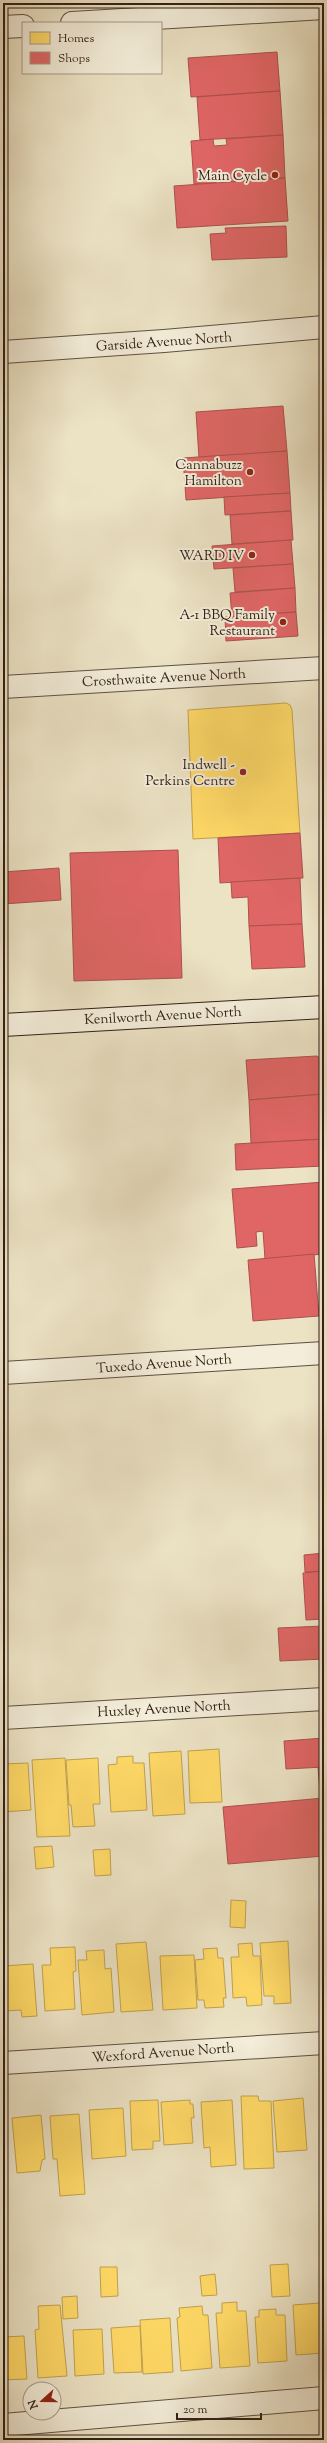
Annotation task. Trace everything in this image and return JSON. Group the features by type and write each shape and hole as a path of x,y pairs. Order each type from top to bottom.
{"street":[{"path":"89,22 324,8"},
{"path":"3,27 22,26"},
{"name":"Garside Avenue North","path":"3,352 164,342 324,327"},
{"name":"Crosthwaite Avenue North","path":"3,687 324,668"},
{"name":"Kenilworth Avenue North","path":"3,1025 324,1007"},
{"name":"Tuxedo Avenue North","path":"3,1373 324,1353"},
{"name":"Huxley Avenue North","path":"3,1718 324,1699"},
{"name":"Wexford Avenue North","path":"3,2063 324,2043"},
{"path":"3,2425 324,2398"}],"building: Homes":[{"name":"Indwell - Perkins Centre","path":"286,703 290,705 292,710 300,833 193,839 188,710"},
{"path":"219,1749 222,1802 190,1803 188,1751"},
{"path":"181,1751 185,1814 153,1816 149,1753"},
{"path":"133,1756 133,1763 144,1763 147,1810 111,1812 108,1765 117,1764 117,1757"},
{"path":"65,1758 70,1836 37,1837 32,1760"},
{"path":"98,1758 100,1804 93,1804 95,1826 73,1827 71,1805 69,1805 66,1760"},
{"path":"28,1763 31,1810 3,1812 3,1764"},
{"path":"52,1846 54,1867 36,1869 34,1847"},
{"path":"110,1849 111,1875 95,1876 93,1850"},
{"path":"231,1900 246,1901 245,1928 230,1927"},
{"path":"288,1941 291,2003 274,2004 274,1996 264,1996 260,1943"},
{"path":"146,1942 153,2010 121,2012 116,1944"},
{"path":"252,1943 253,1956 260,1956 262,2005 247,2006 246,1997 233,1998 231,1957 239,1957 238,1944"},
{"path":"75,1947 76,1971 73,1972 75,2009 45,2011 42,1965 51,1965 50,1948"},
{"path":"217,1948 218,1958 223,1958 226,1998 223,1998 224,2007 205,2008 204,2000 198,2000 195,1960 204,1959 203,1949"},
{"path":"104,1950 105,1969 111,1968 114,2012 82,2015 78,1960 87,1960 86,1951"},
{"path":"194,1955 197,2008 163,2010 160,1956"},
{"path":"33,1964 37,2016 22,2017 21,2010 6,2011 3,1966"},
{"path":"241,2096 258,2096 259,2101 271,2101 274,2168 244,2169"},
{"path":"303,2098 307,2150 277,2152 273,2101"},
{"path":"158,2100 160,2141 153,2141 153,2149 132,2150 130,2101"},
{"path":"190,2100 190,2104 193,2104 194,2118 191,2118 193,2143 164,2145 161,2102"},
{"path":"232,2100 236,2165 211,2167 210,2147 204,2148 201,2102"},
{"path":"123,2108 126,2156 92,2159 89,2110"},
{"path":"79,2114 85,2194 60,2196 57,2159 53,2159 50,2116"},
{"path":"41,2115 45,2159 42,2160 40,2171 17,2173 12,2118"},
{"path":"3,2132 6,2168 3,2168"},
{"path":"288,2264 290,2296 272,2297 270,2265"},
{"path":"100,2267 117,2267 118,2296 101,2297"},
{"path":"215,2274 217,2295 202,2296 200,2276"},
{"path":"77,2296 78,2318 63,2319 62,2297"},
{"path":"237,2302 237,2311 246,2311 250,2366 220,2368 216,2313 222,2313 222,2303"},
{"path":"320,2303 323,2353 296,2355 293,2305"},
{"path":"60,2305 67,2376 38,2378 35,2330 39,2329 38,2306"},
{"path":"202,2306 203,2315 208,2315 212,2368 181,2371 177,2318 180,2317 179,2308"},
{"path":"276,2309 276,2315 285,2315 287,2361 258,2363 255,2317 259,2317 259,2310"},
{"path":"170,2318 173,2372 143,2374 140,2320"},
{"path":"140,2326 142,2372 114,2373 111,2328"},
{"path":"102,2329 104,2374 75,2376 73,2330"},
{"path":"24,2336 27,2379 3,2380 3,2337"}],"building: Shops":[{"path":"277,52 280,91 191,97 188,58"},
{"path":"280,91 283,135 200,140 197,97"},
{"path":"283,135 285,178 228,182 227,173 215,174 216,183 194,184 191,141 213,139 214,146 227,145 226,139"},
{"path":"285,178 288,221 177,228 174,186"},
{"path":"286,226 287,257 212,260 210,234 226,233 225,228"},
{"path":"283,406 287,451 199,458 196,412"},
{"path":"287,451 290,493 186,500 183,458"},
{"path":"290,493 291,511 225,515 224,497"},
{"path":"291,511 293,540 232,544 230,515"},
{"name":"WARD IV","path":"291,540 293,564 214,569 212,546"},
{"path":"293,564 295,588 235,592 233,568"},
{"path":"295,588 296,612 232,617 230,593"},
{"path":"296,612 298,636 226,641 225,617"},
{"path":"300,833 303,878 220,883 218,838"},
{"path":"178,850 182,978 74,981 70,853"},
{"path":"59,868 61,900 3,904 3,872"},
{"path":"300,878 302,924 249,926 248,897 232,898 231,882"},
{"path":"302,924 305,967 252,969 249,926"},
{"path":"317,1056 322,1060 324,1094 249,1100 246,1060"},
{"path":"324,1094 324,1139 251,1143 249,1100"},
{"path":"324,1139 324,1166 236,1170 235,1144"},
{"path":"324,1182 324,1254 265,1259 263,1231 256,1232 257,1246 237,1248 232,1189"},
{"path":"314,1254 319,1316 253,1321 248,1260"},
{"path":"324,1553 324,1571 305,1572 304,1555"},
{"path":"324,1571 324,1619 306,1620 303,1573"},
{"path":"324,1626 324,1659 280,1661 278,1628"},
{"path":"324,1738 324,1767 286,1769 284,1741"},
{"path":"318,1767 324,1767 324,1793 320,1794"},
{"path":"324,1798 324,1856 228,1864 223,1807"}],"place":[{"name":"Main Cycle","path":"275,175"},
{"name":"Cannabuzz Hamilton","path":"250,472"},
{"name":"WARD IV","path":"252,555"},
{"name":"A-1 BBQ Family Restaurant","path":"283,622"},
{"name":"Indwell - Perkins Centre","path":"243,772"}]}
